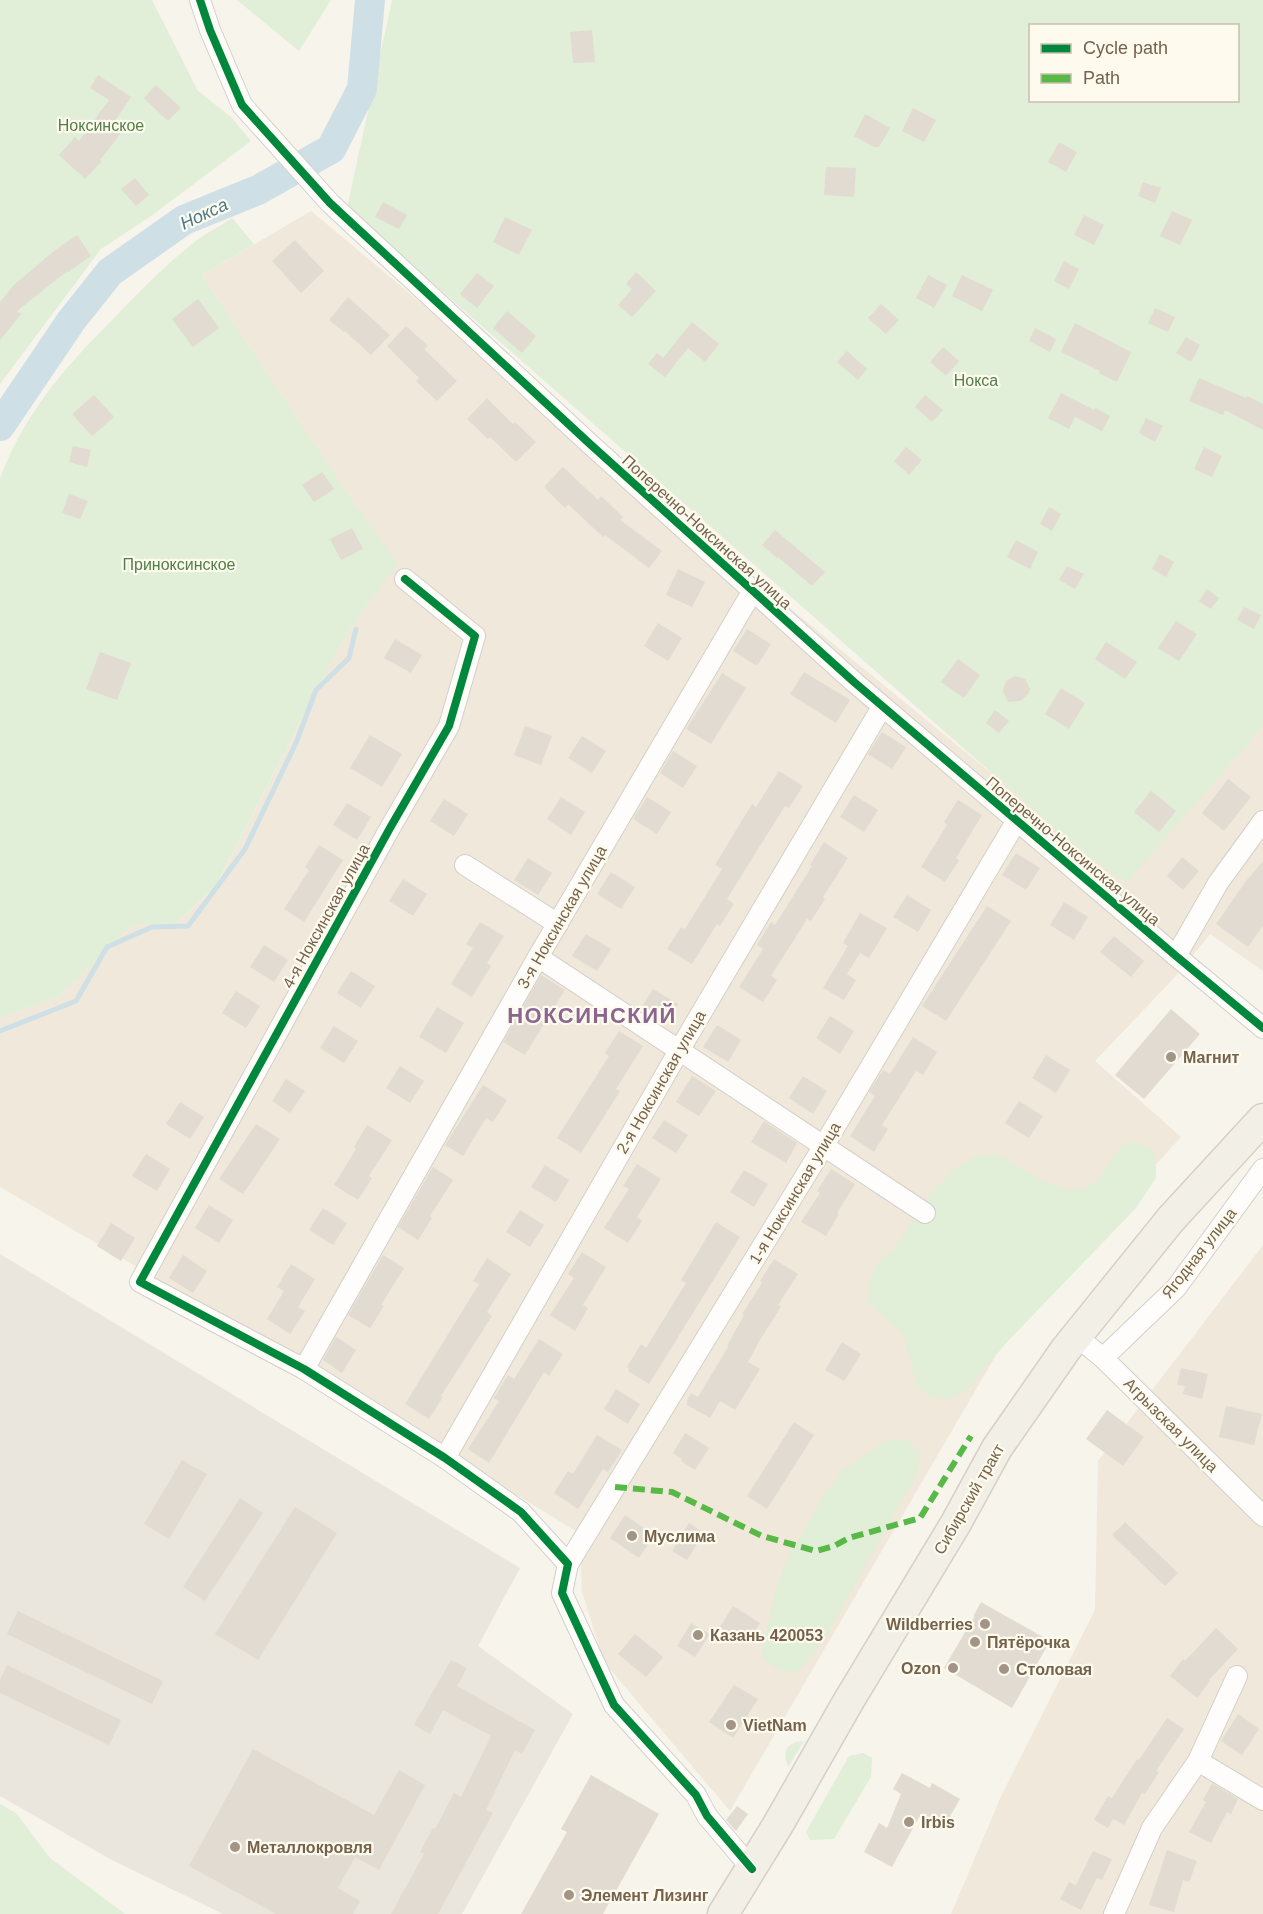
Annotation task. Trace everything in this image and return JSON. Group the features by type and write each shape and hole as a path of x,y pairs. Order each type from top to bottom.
{"main road":[{"name":"Сибирский тракт","path":"723,1914 752,1869 848,1702 956,1523 997,1448 1076,1336 1171,1219 1263,1119"}],"street":[{"name":"Поперечно-Ноксинская улица","path":"200,0 210,30 242,105 271,140 330,203 752,592 882,707 1263,1028"},
{"name":"4-я Ноксинская улица","path":"304,1369 140,1282 390,828 449,726 475,636 405,579"},
{"name":"3-я Ноксинская улица","path":"304,1369 538,957 752,592"},
{"name":"2-я Ноксинская улица","path":"445,1458 680,1049 882,707"},
{"name":"1-я Ноксинская улица","path":"568,1564 824,1147 1017,820"},
{"path":"1176,956 1218,883 1263,821"},
{"path":"465,865 558,924"},
{"path":"538,957 925,1213"},
{"name":"Ягодная улица","path":"1103,1358 1176,1288 1262,1175"},
{"name":"Агрызская улица","path":"1076,1336 1103,1358 1263,1516"},
{"path":"304,1369 445,1458 521,1512 568,1564 562,1593 614,1705 696,1795 707,1816 752,1869"},
{"path":"1114,1914 1152,1828 1198,1761 1237,1676"},
{"path":"1198,1761 1263,1800"}],"shaded area":[{"path":"311,211 590,444 1125,883 1263,727 1263,971 1210,934 1174,978 1095,1061 1181,1137 1020,1314 730,1811 604,1662 582,1592 579,1533 300,1362 0,1187 0,1018 58,997 133,924 174,925 215,888 336,653 363,609 397,564 202,275"},
{"path":"1263,1245 1263,1914 951,1914 1002,1794 1095,1610 1098,1461"},
{"path":"0,1254 520,1568 478,1646 573,1714 462,1914 223,1914 110,1859 0,1796"}],"green space":[{"name":"Ноксинское","path":"0,0 152,0 198,91 231,117 251,141 151,216 101,249 0,384"},
{"path":"237,0 331,0 299,51"},
{"name":"Нокса","path":"392,0 1263,0 1263,727 1126,883 1082,852 347,208"},
{"name":"Приноксинское","path":"232,218 254,244 202,275 357,507 398,564 363,609 336,653 215,887 174,925 133,924 58,997 0,1018 0,478 36,408 66,369 157,274 197,240"},
{"path":"1127,1143 1144,1145 1152,1151 1156,1159 1156,1178 1136,1208 1008,1341 967,1389 950,1399 932,1398 917,1386 903,1334 869,1303 869,1287 876,1266 894,1250 937,1187 965,1162 981,1156 999,1155 1046,1182 1059,1187 1084,1188 1099,1178 1117,1152"},
{"path":"901,1439 910,1442 920,1456 917,1473 826,1636 801,1668 793,1673 777,1669 763,1658 762,1649 776,1589 786,1563 824,1495 843,1470 887,1440"},
{"path":"804,1741 788,1766 785,1755 787,1748 794,1743"},
{"path":"863,1753 872,1758 871,1777 834,1839 810,1840 806,1832 849,1756"},
{"path":"0,1804 16,1813 50,1858 125,1914 0,1914"}],"building":[{"path":"592,30 595,62 573,63 570,32"},
{"path":"98,75 131,97 115,121 125,128 100,160 102,161 85,179 59,155 75,137 79,141 109,100 90,88"},
{"path":"156,85 181,108 168,121 144,98"},
{"path":"913,108 936,120 924,142 902,131"},
{"path":"865,114 890,128 879,147 874,147 854,136"},
{"path":"1059,142 1077,152 1066,172 1048,162"},
{"path":"826,167 856,168 854,197 824,195"},
{"path":"135,178 149,195 136,206 121,189"},
{"path":"1143,182 1161,188 1155,203 1138,196"},
{"path":"383,202 407,215 399,229 375,217"},
{"path":"1172,211 1192,220 1180,245 1160,236"},
{"path":"1084,215 1104,225 1094,245 1074,235"},
{"path":"505,217 532,230 519,255 493,242"},
{"path":"77,235 91,256 67,271 17,311 21,314 0,340 0,302 14,285"},
{"path":"295,240 324,271 301,293 272,261"},
{"path":"1064,261 1079,269 1069,289 1054,281"},
{"path":"636,272 656,291 632,317 618,305 632,289 626,284"},
{"path":"477,273 494,286 477,308 460,294"},
{"path":"928,275 947,285 934,308 916,298"},
{"path":"962,275 993,290 982,311 952,296"},
{"path":"348,297 390,335 371,355 329,320"},
{"path":"198,299 219,328 193,347 172,319"},
{"path":"881,304 899,320 886,334 868,318"},
{"path":"1155,308 1175,317 1168,332 1148,323"},
{"path":"507,311 536,336 522,353 493,328"},
{"path":"692,322 719,344 705,362 688,348 665,377 648,364 657,353 663,358"},
{"path":"1075,323 1131,352 1117,382 1061,352"},
{"path":"406,326 428,346 424,349 457,381 437,401 416,381 419,378 387,346"},
{"path":"1035,328 1056,339 1050,352 1029,341"},
{"path":"1186,337 1200,345 1191,362 1176,353"},
{"path":"943,347 959,361 946,376 930,362"},
{"path":"847,351 867,369 858,380 837,362"},
{"path":"1199,378 1263,404 1263,430 1225,410 1223,415 1189,401"},
{"path":"1061,393 1110,416 1102,431 1075,417 1069,429 1048,418"},
{"path":"94,395 114,417 92,436 72,414"},
{"path":"925,395 943,410 932,422 915,407"},
{"path":"487,398 513,424 515,422 536,442 516,462 467,419"},
{"path":"1146,418 1163,426 1155,442 1139,433"},
{"path":"73,446 91,450 87,467 69,462"},
{"path":"906,447 922,460 909,475 894,461"},
{"path":"1204,447 1222,456 1212,477 1194,469"},
{"path":"563,467 598,500 601,496 623,517 620,520 662,551 649,568 605,535 603,537 568,504 565,508 544,487"},
{"path":"322,472 334,489 314,502 302,485"},
{"path":"69,494 88,501 80,519 62,513"},
{"path":"1049,507 1061,514 1052,531 1040,524"},
{"path":"352,528 363,549 341,560 330,539"},
{"path":"775,530 825,572 812,586 762,545"},
{"path":"1016,540 1038,552 1030,569 1007,557"},
{"path":"1160,554 1174,562 1166,577 1152,569"},
{"path":"1067,566 1084,574 1075,589 1059,580"},
{"path":"678,569 705,582 692,607 666,595"},
{"path":"1207,589 1219,598 1211,609 1199,601"},
{"path":"1244,607 1261,615 1254,629 1237,620"},
{"path":"1176,621 1197,634 1179,661 1158,648"},
{"path":"658,623 682,638 668,661 644,646"},
{"path":"747,629 771,644 757,666 733,651"},
{"path":"395,639 422,655 411,673 384,658"},
{"path":"1106,642 1137,662 1125,679 1095,659"},
{"path":"100,652 131,663 117,700 86,689"},
{"path":"958,659 980,675 964,698 941,682"},
{"path":"804,672 850,700 836,723 790,694"},
{"path":"722,673 746,688 711,744 686,729"},
{"path":"1015,676 1025,679 1030,689 1020,701 1008,702 1003,691 1004,686 1006,681"},
{"path":"1061,688 1085,703 1069,729 1045,714"},
{"path":"995,710 1009,721 999,733 986,723"},
{"path":"525,726 552,736 541,765 514,755"},
{"path":"882,732 906,747 892,769 868,754"},
{"path":"370,735 402,754 382,787 350,768"},
{"path":"582,736 606,751 592,773 568,758"},
{"path":"673,751 697,766 683,788 660,773"},
{"path":"779,771 803,786 789,808 785,806 753,857 727,899 734,904 720,926 717,924 692,964 667,949 681,927 685,929 722,869 715,865 752,804 756,807"},
{"path":"1228,779 1251,797 1224,831 1202,813"},
{"path":"1151,791 1176,811 1159,832 1134,812"},
{"path":"854,795 878,810 864,832 840,817"},
{"path":"561,797 585,812 571,835 547,819"},
{"path":"647,797 671,812 657,834 633,819"},
{"path":"444,799 468,814 454,836 430,821"},
{"path":"958,800 982,815 956,858 959,860 945,882 921,867 947,825 944,822"},
{"path":"347,803 371,817 357,840 333,825"},
{"path":"824,842 848,858 823,897 825,899 811,921 807,919 771,976 777,980 763,1002 739,987 763,949 757,945 771,922 775,925 812,866 810,865"},
{"path":"319,845 343,860 304,922 284,909 309,870 305,867"},
{"path":"1016,853 1040,868 1026,890 1002,875"},
{"path":"1182,857 1199,871 1183,890 1167,876"},
{"path":"528,858 552,873 538,895 514,880"},
{"path":"1263,861 1263,926 1248,947 1216,924"},
{"path":"611,872 635,887 621,909 597,894"},
{"path":"403,879 427,894 413,916 389,901"},
{"path":"907,895 931,910 918,932 893,917"},
{"path":"1064,902 1088,917 1074,940 1050,925"},
{"path":"987,906 1011,921 946,1021 922,1006"},
{"path":"860,913 887,928 869,958 860,953 847,974 856,980 844,1000 823,988 848,946 843,943"},
{"path":"480,922 504,936 487,963 491,966 472,997 451,984 473,948 466,944"},
{"path":"586,934 611,949 597,971 572,956"},
{"path":"1114,936 1144,961 1131,977 1100,952"},
{"path":"264,945 288,960 274,982 250,967"},
{"path":"351,971 375,986 361,1008 337,993"},
{"path":"541,975 565,990 525,1055 503,1042"},
{"path":"653,989 678,1004 664,1026 640,1010"},
{"path":"236,991 260,1006 246,1028 222,1013"},
{"path":"437,1007 464,1023 446,1053 419,1037"},
{"path":"1171,1009 1200,1034 1144,1099 1115,1075"},
{"path":"830,1016 854,1031 840,1054 816,1038"},
{"path":"717,1025 741,1040 728,1062 703,1047"},
{"path":"334,1026 358,1041 344,1063 320,1048"},
{"path":"619,1031 643,1046 616,1089 620,1091 581,1153 557,1138 609,1056 605,1053"},
{"path":"913,1037 937,1052 923,1075 916,1071 882,1125 888,1129 874,1152 850,1136 875,1096 869,1092 883,1070 890,1074"},
{"path":"1046,1055 1070,1070 1056,1093 1032,1078"},
{"path":"400,1066 424,1081 410,1103 386,1088"},
{"path":"692,1076 716,1091 699,1116 676,1102"},
{"path":"803,1076 827,1091 813,1114 789,1098"},
{"path":"286,1079 305,1091 290,1113 272,1101"},
{"path":"483,1085 507,1100 493,1122 486,1118 463,1156 445,1145"},
{"path":"1019,1101 1043,1116 1029,1138 1005,1123"},
{"path":"180,1102 204,1117 190,1139 166,1124"},
{"path":"664,1120 688,1135 676,1153 652,1138"},
{"path":"764,1121 797,1143 786,1163 751,1142"},
{"path":"256,1124 280,1139 243,1194 219,1179"},
{"path":"367,1125 392,1140 369,1176 372,1178 358,1200 334,1185 356,1149 354,1147"},
{"path":"146,1154 170,1169 157,1191 132,1176"},
{"path":"637,1164 661,1179 637,1217 642,1221 628,1243 604,1228 629,1189 623,1186"},
{"path":"545,1165 569,1180 556,1202 531,1187"},
{"path":"433,1167 453,1180 418,1240 398,1227"},
{"path":"831,1169 855,1184 826,1236 801,1222 820,1193 817,1191"},
{"path":"744,1170 768,1184 754,1207 730,1192"},
{"path":"209,1205 233,1220 219,1243 195,1228"},
{"path":"323,1208 347,1223 333,1245 309,1230"},
{"path":"520,1210 544,1225 530,1247 506,1232"},
{"path":"716,1222 740,1237 649,1384 628,1371 627,1367 641,1344 646,1348 686,1283 681,1280"},
{"path":"111,1223 135,1238 121,1261 97,1246"},
{"path":"582,1252 606,1267 583,1305 588,1308 575,1331 550,1315 574,1278 568,1274"},
{"path":"183,1255 207,1271 193,1293 169,1278"},
{"path":"383,1255 404,1268 370,1328 348,1315"},
{"path":"487,1258 511,1274 487,1312 492,1316 429,1419 405,1404 479,1284 473,1281"},
{"path":"774,1259 798,1274 778,1305 781,1307 748,1362 760,1369 735,1410 720,1401 710,1418 687,1405 687,1400 691,1393 698,1397 728,1347 744,1315 742,1314"},
{"path":"291,1264 315,1279 298,1307 305,1311 290,1334 267,1319 284,1291 277,1287"},
{"path":"336,1337 356,1350 342,1373 323,1360"},
{"path":"539,1339 563,1354 549,1376 544,1372 489,1463 468,1449 499,1401 494,1398 508,1375 514,1379"},
{"path":"842,1342 861,1354 844,1381 825,1370"},
{"path":"1181,1368 1208,1374 1202,1399 1183,1394 1185,1386 1177,1385"},
{"path":"616,1389 640,1404 628,1424 604,1409"},
{"path":"1226,1406 1262,1414 1254,1445 1219,1437"},
{"path":"1107,1410 1144,1437 1123,1466 1086,1439"},
{"path":"794,1422 814,1435 767,1509 747,1496"},
{"path":"685,1433 709,1448 695,1470 673,1453"},
{"path":"597,1435 622,1450 608,1472 603,1469 578,1509 554,1493 568,1471 573,1474"},
{"path":"182,1460 207,1474 169,1539 144,1524"},
{"path":"240,1498 263,1513 205,1601 183,1587"},
{"path":"295,1507 337,1533 258,1660 215,1634"},
{"name":"Муслима","path":"625,1515 654,1535 639,1558 610,1538"},
{"path":"1125,1522 1178,1573 1165,1586 1112,1535"},
{"path":"689,1523 704,1533 687,1560 672,1551"},
{"path":"981,1602 1050,1641 1012,1708 944,1668"},
{"path":"733,1606 760,1623 747,1644 720,1627"},
{"path":"18,1611 163,1681 152,1704 7,1634"},
{"path":"691,1623 710,1634 695,1657 677,1646"},
{"path":"1216,1628 1238,1649 1209,1680 1197,1698 1170,1676 1183,1659 1185,1661"},
{"path":"635,1634 663,1657 646,1677 618,1654"},
{"path":"451,1660 467,1668 457,1686 535,1730 522,1754 515,1750 486,1810 493,1813 438,1914 391,1914 424,1854 420,1852 433,1828 435,1829 454,1793 461,1797 491,1736 443,1710 430,1734 414,1725"},
{"path":"7,1665 121,1720 109,1745 0,1693 0,1680"},
{"path":"734,1685 758,1699 733,1738 709,1722"},
{"path":"1238,1714 1259,1729 1242,1755 1221,1741"},
{"path":"1167,1718 1184,1729 1124,1825 1113,1819 1108,1828 1094,1820 1108,1796 1112,1798"},
{"path":"253,1749 374,1815 399,1770 425,1785 379,1870 355,1857 338,1888 360,1901 353,1914 276,1914 189,1866"},
{"path":"902,1773 930,1788 932,1783 960,1799 942,1830 919,1817 892,1867 864,1852 879,1823 887,1828 901,1794 893,1789"},
{"path":"591,1775 659,1814 603,1914 521,1914 567,1832 561,1829"},
{"path":"1212,1783 1238,1799 1231,1814 1227,1812 1211,1843 1189,1832 1206,1802 1203,1800"},
{"path":"737,1806 748,1814 736,1831 726,1820"},
{"path":"1167,1850 1197,1861 1189,1882 1183,1880 1174,1912 1149,1905"},
{"path":"1093,1851 1112,1859 1102,1880 1097,1878 1081,1910 1060,1899 1069,1882 1076,1885"}],"waterway":[{"name":"Нокса","path":"0,426 71,321 110,272 184,220 258,190 331,149 362,89 370,0"},
{"path":"0,1031 76,1001 107,947 152,927 188,926 245,849 296,743 316,690 349,658 356,629"}],"marked path":[{"path":"615,1487 672,1492 762,1536 816,1551 834,1546 849,1538 920,1518 971,1436"}],"cycle path":[{"path":"200,0 210,30 242,105 330,203 590,444 854,682 1263,1028"},
{"path":"405,579 475,636 449,726 390,828 140,1282 304,1369 445,1458 521,1512 568,1564 562,1593 614,1705 696,1795 707,1816 752,1869"}],"place":[{"name":"Магнит","path":"1171,1057"},
{"name":"Муслима","path":"632,1536"},
{"name":"Wildberries","path":"985,1624"},
{"name":"Казань 420053","path":"698,1635"},
{"name":"Пятёрочка","path":"975,1642"},
{"name":"Ozon","path":"953,1668"},
{"name":"Столовая","path":"1004,1669"},
{"name":"VietNam","path":"731,1725"},
{"name":"Irbis","path":"909,1822"},
{"name":"Металлокровля","path":"235,1847"},
{"name":"Элемент Лизинг","path":"569,1895"}],"district":[{"name":"НОКСИНСКИЙ","path":"592,1015"}]}
